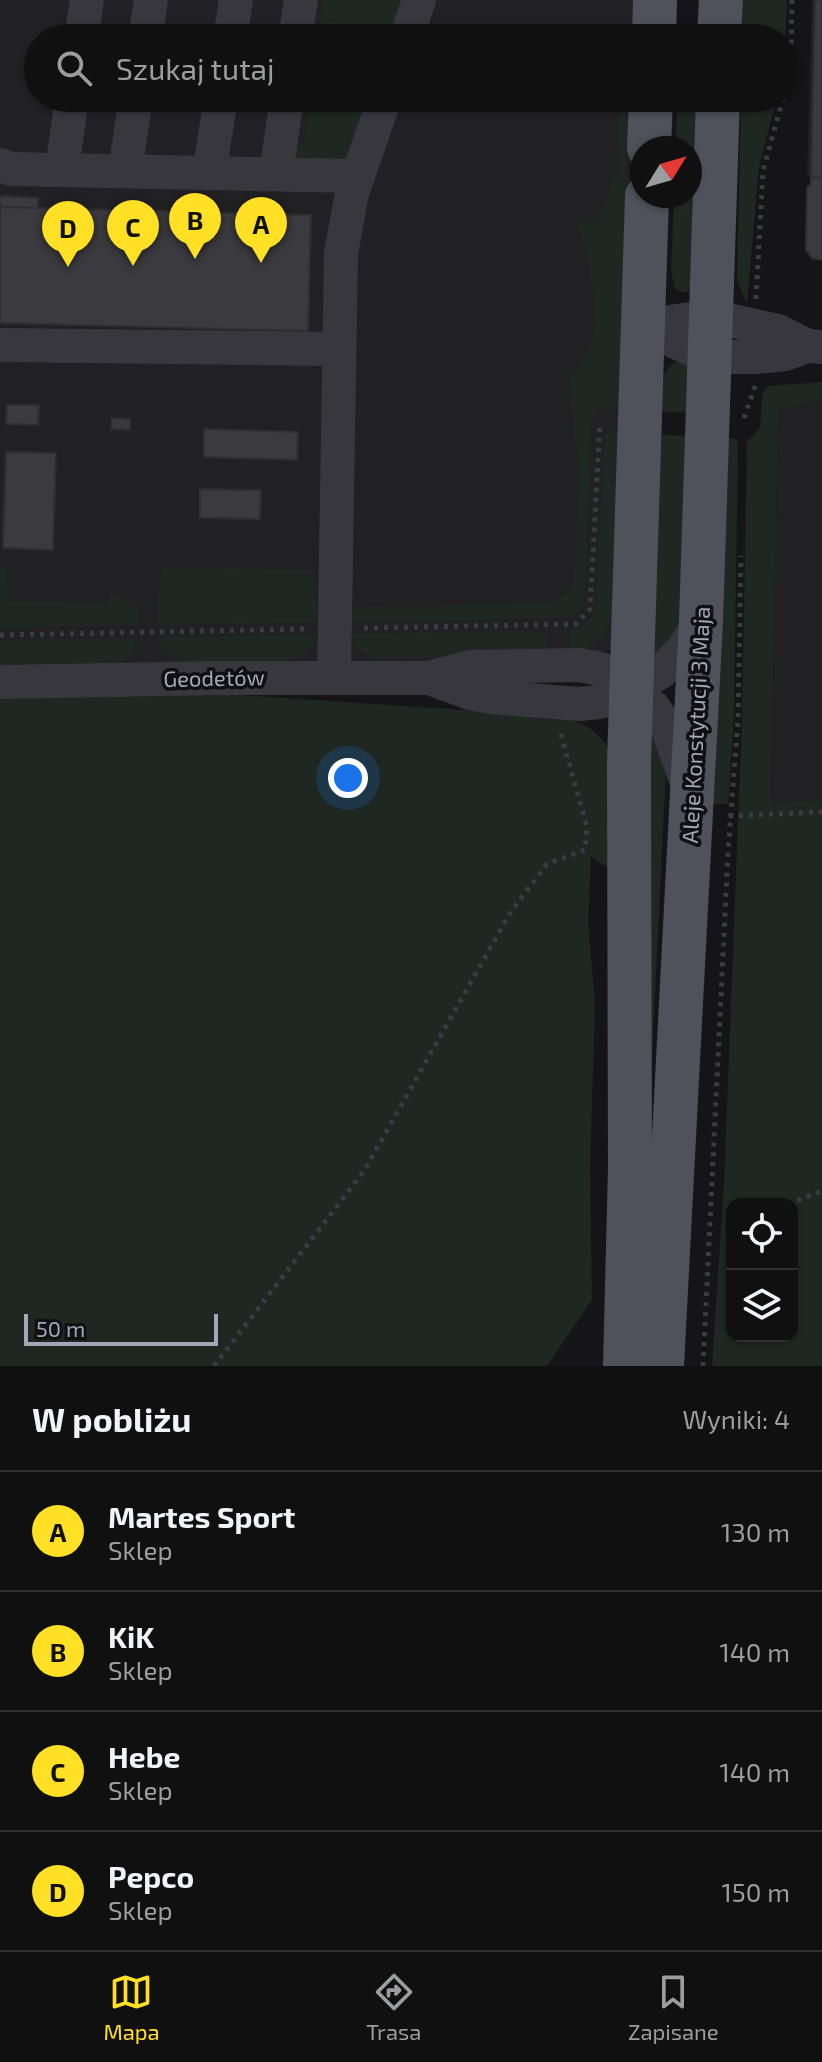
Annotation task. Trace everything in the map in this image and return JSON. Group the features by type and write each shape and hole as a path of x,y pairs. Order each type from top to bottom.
{"main road":[{"path":"654,24 655,0"},
{"path":"720,24 721,0"},
{"path":"649,136 650,112"},
{"name":"Aleje Konstytucji 3 Maja","path":"655,1360 712,809 701,621 717,112"},
{"path":"647,208 629,763 630,1168 655,1360"}],"street":[{"path":"83,24 87,0"},
{"path":"147,24 151,0"},
{"path":"232,24 236,0"},
{"path":"297,24 301,0"},
{"path":"411,24 419,0"},
{"path":"629,0 647,24"},
{"path":"62,170 70,112"},
{"path":"125,171 134,112"},
{"path":"209,173 219,112"},
{"path":"276,174 285,112"},
{"path":"334,677 342,242 357,176 380,112"},
{"path":"0,165 11,169 357,176"},
{"path":"642,326 709,336 778,331 815,347"},
{"path":"0,345 338,349"},
{"path":"580,665 614,646 628,623 633,606"},
{"name":"Geodetów","path":"429,678 470,693 570,717 614,698 661,672 684,648 701,621"},
{"path":"580,665 604,670 653,707 712,809"},
{"name":"Geodetów","path":"0,682 429,678 471,667 580,665"},
{"path":"570,717 613,729 629,763"}],"path":[{"path":"792,0 792,24"},
{"path":"756,308 763,171 779,112"},
{"path":"742,423 756,382"},
{"path":"0,635 576,624 590,609 600,423"},
{"path":"655,1360 712,809 738,720 741,547"},
{"path":"214,1366 364,1171 510,913 547,864 585,850 587,827 570,717"},
{"path":"712,809 822,812"},
{"path":"798,1200 822,1191"}],"shaded area":[{"path":"0,0 655,0 654,24 24,24 24,112 648,112 644,136 630,136 630,208 641,208 614,646 604,654 0,682"},
{"path":"323,0 437,0 422,24 320,24"},
{"path":"743,0 787,0 786,24 742,24"},
{"path":"812,0 822,0 822,176 807,176"},
{"path":"308,112 393,112 383,144 382,168 276,174 281,142 303,144"},
{"path":"618,112 627,112 629,176 625,409 599,409 592,419 584,606 574,618 348,622 348,607 551,603 568,593 573,584 578,465 568,377 582,361 591,341 595,307 577,221 596,222 619,169 616,126"},
{"path":"677,112 698,112 697,136 676,136"},
{"path":"741,112 773,112 759,167 747,304 737,280"},
{"path":"674,208 694,208 691,289 684,293 675,289 671,271"},
{"path":"687,355 691,413 653,411 667,370"},
{"path":"822,382 822,401 778,410 771,803 822,801 822,1366 712,1366 724,1184 742,720 747,442 760,428 762,394 768,386"},
{"path":"822,401 822,801 771,804 778,410"},
{"path":"612,431 624,431 616,609 609,626 599,638 569,656 569,630 580,629 596,611 603,444 605,435"},
{"path":"652,434 690,436 682,622 651,669"},
{"path":"720,438 734,438 738,442 734,718 728,804 707,804"},
{"path":"0,565 7,565 8,601 110,603 110,594 125,599 137,608 138,625 0,628"},
{"path":"161,567 311,570 319,622 156,625"},
{"path":"540,630 546,635 546,656 379,659 360,650 348,634"},
{"path":"316,635 309,650 284,663 175,661 161,649 157,637"},
{"path":"137,637 133,653 119,663 0,666 0,640"},
{"path":"208,693 556,716 586,726 608,748 615,872 591,857 588,921 595,1005 590,1168 592,1300 547,1366 0,1366 0,698"},
{"path":"644,710 666,769 651,1077"}],"building":[{"path":"815,0 822,0 822,178 811,177"},
{"path":"811,177 822,178 822,260 812,258 806,250 807,188"},
{"path":"0,196 38,198 38,208 0,207"},
{"path":"0,207 311,215 308,331 0,323"},
{"path":"7,405 39,405 38,425 6,424"},
{"path":"112,418 130,419 130,430 111,429"},
{"path":"204,429 298,432 297,460 204,457"},
{"path":"6,452 56,453 53,550 3,548"},
{"path":"200,489 261,490 260,519 200,518"}],"place":[{"name":"KiK","path":"195,259"},
{"name":"Martes Sport","path":"261,263"},
{"name":"Hebe","path":"133,266"},
{"name":"Pepco","path":"68,267"}]}
